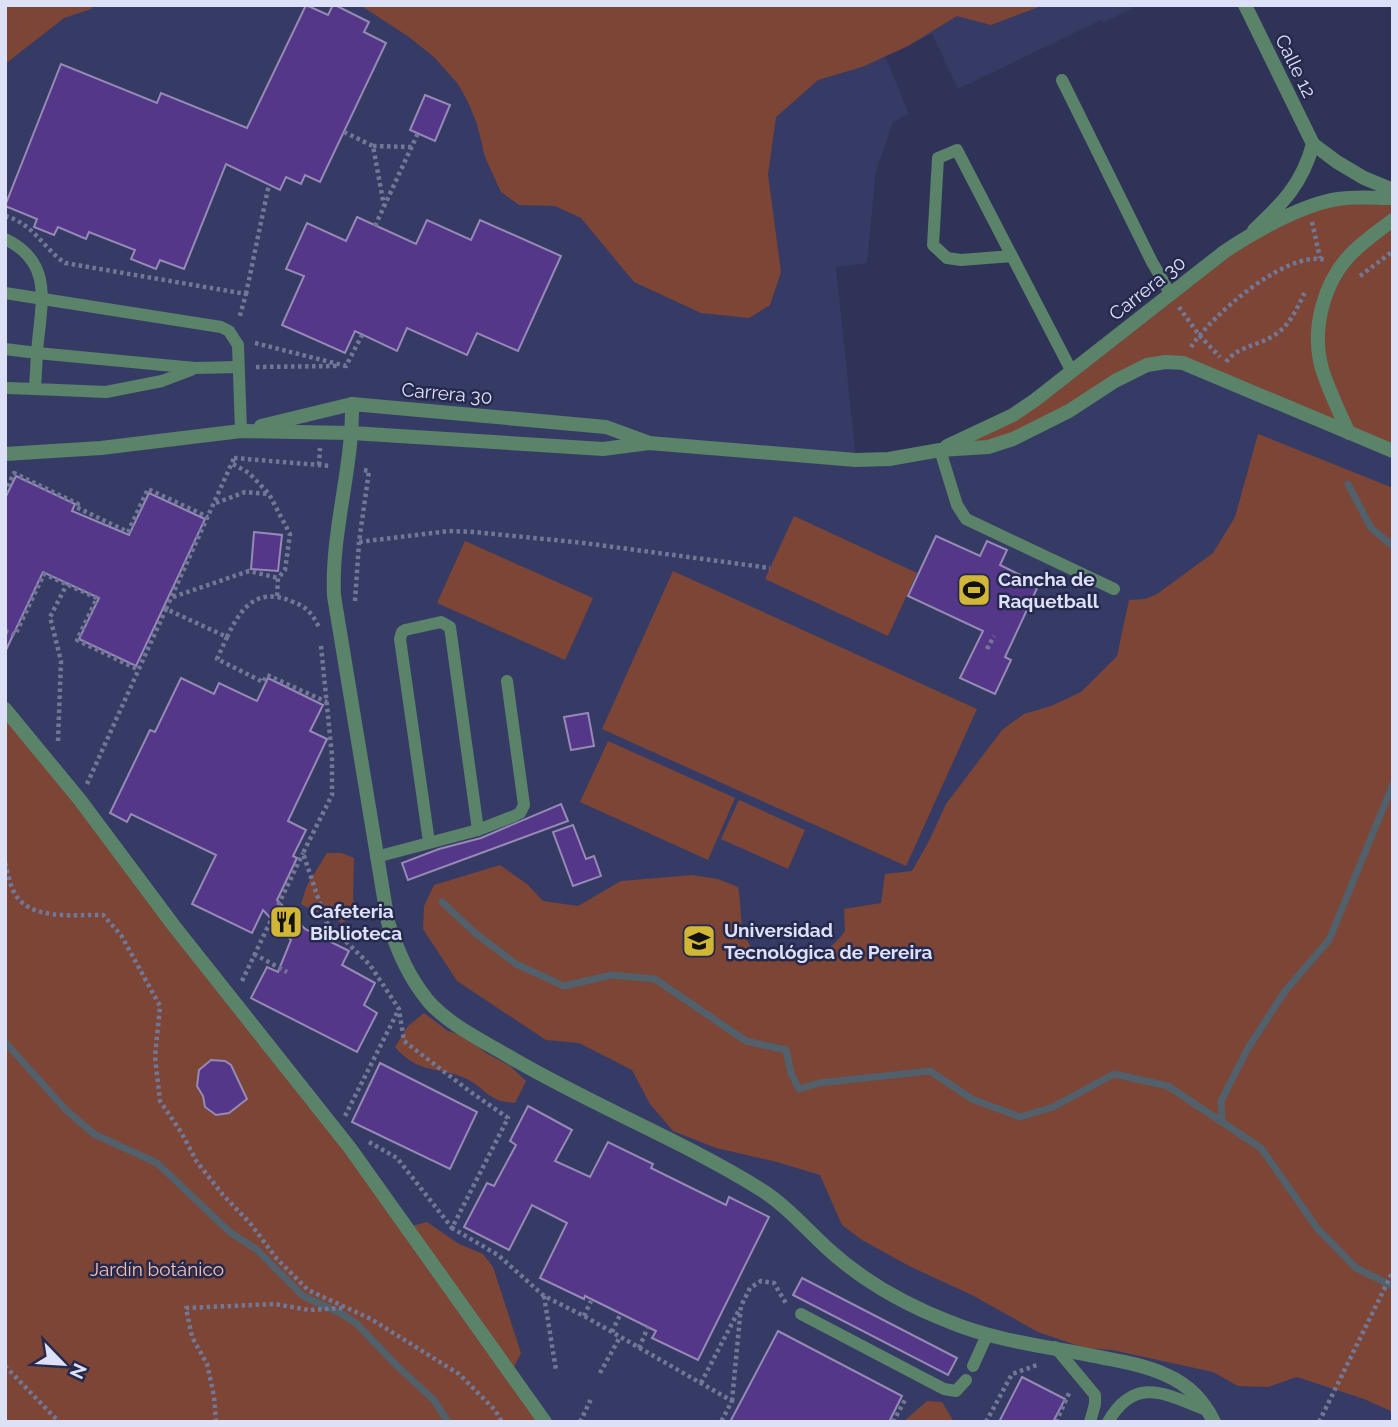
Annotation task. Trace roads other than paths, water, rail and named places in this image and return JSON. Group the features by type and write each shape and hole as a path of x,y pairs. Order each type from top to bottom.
{"street":[{"name":"Calle 12","path":"1245,5 1313,144 1355,173 1393,190"},
{"path":"1249,234 1281,205 1293,189 1307,163 1313,144"},
{"name":"Carrera 30","path":"940,450 1013,415 1249,234 1309,208 1338,199 1393,198"},
{"path":"1349,433 1329,391 1321,366 1318,347 1321,308 1339,269 1369,238 1393,220"},
{"name":"Carrera 30","path":"241,431 352,433 603,449 649,443 856,460 915,456 940,450 988,447 1013,439 1069,411 1115,381 1147,365 1166,362 1183,363 1393,451"},
{"path":"352,404 352,433 333,573 334,596 388,922 398,952 411,978 431,1003 456,1026 526,1067 762,1190 787,1208 829,1250 893,1296 950,1323 987,1335 1118,1360 1167,1375 1197,1396 1211,1416"},
{"name":"Carrera 30","path":"6,454 100,448 241,431 352,404 606,427 649,443"},
{"path":"5,709 80,800 350,1148 545,1422"}],"lane":[{"path":"1062,80 1171,295"},
{"path":"1012,256 961,260 947,258 933,245 938,158 957,150 1012,256 1072,372"},
{"path":"5,239 27,252 41,277 35,389"},
{"path":"5,293 221,327 235,337 238,345 241,431"},
{"path":"5,349 195,368 238,367"},
{"path":"7,388 106,392 152,383 195,368"},
{"path":"940,450 957,505 966,519 1114,589"},
{"path":"429,842 400,639 405,630 441,622 450,627 478,830"},
{"path":"376,857 478,830 520,813 524,805 507,681"},
{"path":"801,1314 944,1390 956,1391 966,1380"},
{"path":"973,1366 987,1335"},
{"path":"1055,1347 1095,1395 1090,1422"},
{"path":"1108,1422 1120,1404 1143,1392 1166,1394 1211,1416"}],"waterway":[{"path":"1348,484 1371,528 1393,546"},
{"path":"1222,1120 1221,1101 1248,1048 1285,991 1329,940 1393,784"},
{"path":"442,902 475,933 516,964 564,986 612,975 655,979 746,1041 786,1050 791,1073 799,1089 819,1083 930,1071 972,1099 1020,1117 1053,1107 1114,1074 1168,1086 1261,1148 1317,1228 1356,1268 1393,1286"},
{"path":"5,1042 66,1110 94,1134 157,1163 231,1233 256,1249 303,1296 357,1324 434,1400 448,1422"}],"place":[{"name":"Cancha de Raquetball","path":"974,590"},
{"name":"Cafeteria Biblioteca","path":"286,922"},
{"name":"Universidad Tecnológica de Pereira","path":"699,941"}],"park label":[{"name":"Jardín botánico","path":"157,1269"}]}
